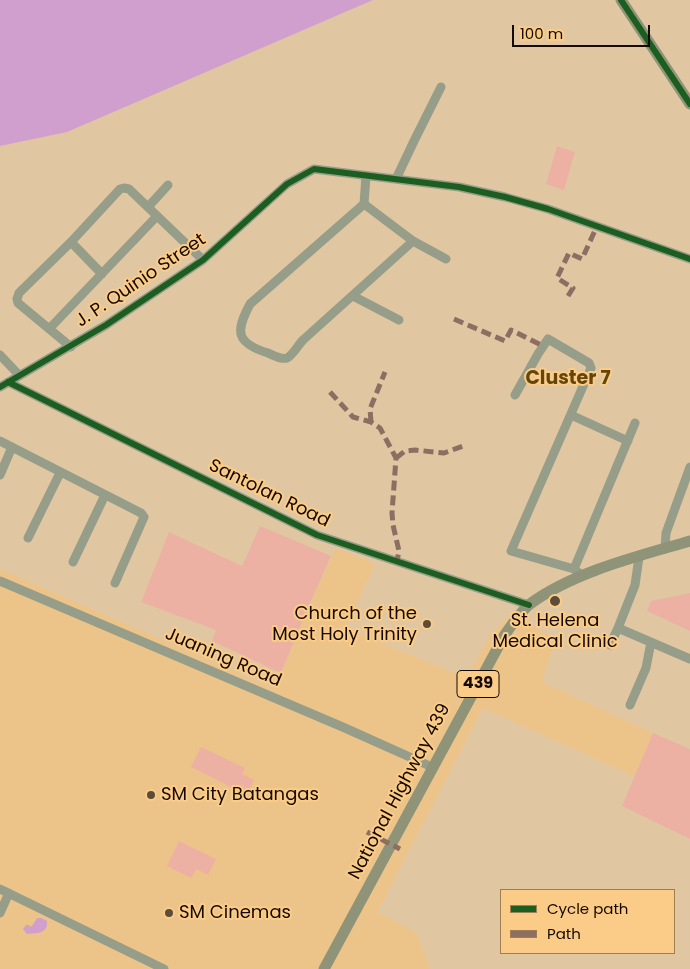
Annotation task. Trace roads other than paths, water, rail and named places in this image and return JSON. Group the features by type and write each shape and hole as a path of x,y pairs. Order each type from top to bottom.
{"main road":[{"path":"613,0 661,60"},
{"path":"621,0 690,104"},
{"name":"National Highway 439","path":"324,969 504,636 529,605 578,572 639,557 690,541"}],"street":[{"path":"396,179 441,87"},
{"name":"J. P. Quinio Street","path":"4,385 71,346 202,260 287,184 314,169 366,176"},
{"path":"413,241 303,340 286,358 245,344 242,339 240,335 243,320 250,304 364,204 366,176 459,187 531,204 582,220 690,259"},
{"path":"148,207 168,185"},
{"path":"71,346 18,303 17,298 120,189 129,189 202,260"},
{"path":"364,204 413,241 446,259"},
{"path":"49,329 157,216"},
{"path":"71,242 102,274"},
{"path":"353,296 399,320"},
{"path":"515,395 548,339 589,363 591,368 511,552 578,572 635,423"},
{"path":"0,355 19,375"},
{"name":"Santolan Road","path":"4,385 317,535 529,605"},
{"path":"571,415 628,441"},
{"path":"0,441 141,513 144,517 115,583"},
{"path":"0,474 12,447"},
{"path":"665,548 666,533 690,467"},
{"path":"28,538 60,473"},
{"path":"73,562 105,494"},
{"path":"610,645 636,586 639,557"},
{"name":"Juaning Road","path":"0,581 336,724 432,768"},
{"path":"618,628 690,659"},
{"path":"630,705 646,668 650,642"},
{"path":"0,913 4,891 164,969"}],"place":[{"name":"St. Helena Medical Clinic","path":"555,601"},
{"name":"Church of the Most Holy Trinity","path":"427,624"},
{"name":"SM City Batangas","path":"151,795"},
{"name":"SM Cinemas","path":"169,913"}],"district":[{"name":"Cluster 7","path":"568,379"}]}
